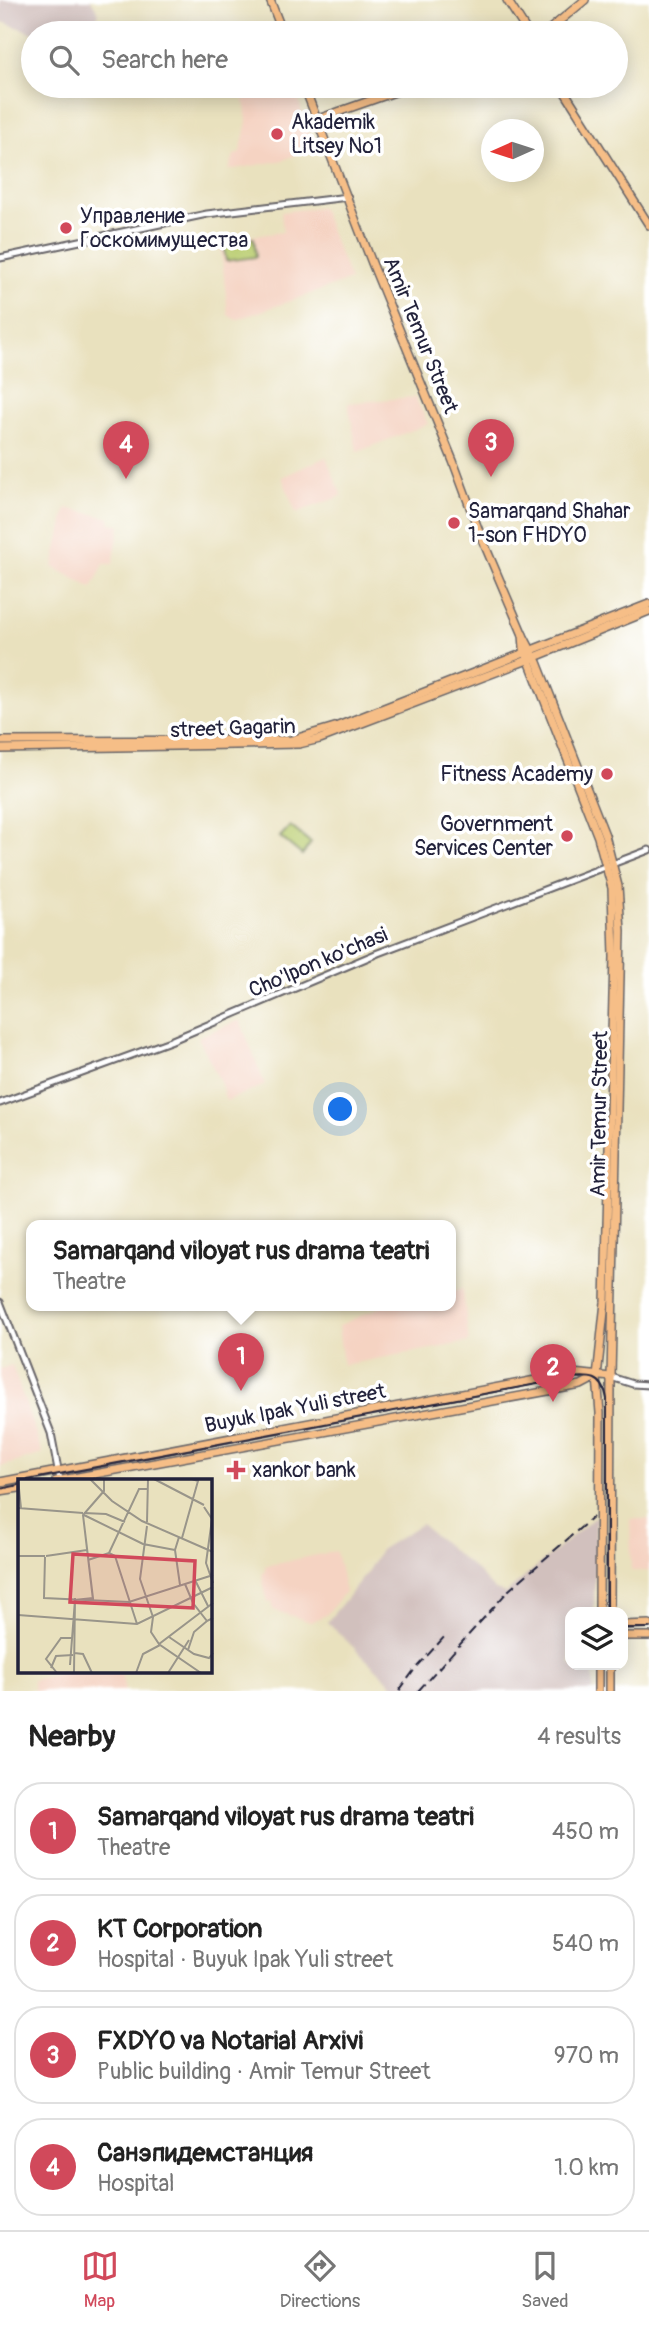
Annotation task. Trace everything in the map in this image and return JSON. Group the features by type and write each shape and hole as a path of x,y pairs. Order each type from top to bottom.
{"main road":[{"path":"270,0 278,21"},
{"path":"507,0 520,21"},
{"path":"560,21 585,0"},
{"name":"Amir Temur Street","path":"309,98 372,263 605,835 610,865 618,886 621,931 605,1302 597,1377 600,1413 599,1607"},
{"path":"318,120 379,98"},
{"path":"569,98 649,225"},
{"path":"530,655 649,604"},
{"path":"530,655 649,611"},
{"name":"street Gagarin","path":"0,741 291,740 319,734 530,655"},
{"name":"street Gagarin","path":"0,749 299,744 320,739 530,655"},
{"name":"Amir Temur Street","path":"610,1607 615,1024"},
{"name":"Buyuk Ipak Yuli street","path":"0,1482 572,1373 611,1377"},
{"name":"Buyuk Ipak Yuli street","path":"69,1479 579,1385 597,1377"},
{"path":"0,1492 18,1488"},
{"path":"628,1625 649,1624"},
{"path":"628,1636 649,1636"},
{"path":"598,1670 598,1691"},
{"path":"610,1670 610,1691"}],"street":[{"path":"0,258 207,214 348,197"},
{"name":"Cho'lpon ko'chasi","path":"0,1103 170,1041 378,953 649,850"},
{"path":"0,1302 51,1433 58,1479"},
{"path":"611,1377 633,1384 649,1385"}],"shaded area":[{"path":"0,0 91,0 99,13 95,21 21,21 21,29 0,21"},
{"name":"Akademik Litsey №1","path":"298,98 313,147 284,160 229,170 234,155 240,153 247,121 244,99"},
{"path":"321,207 350,280 236,320 228,315 220,240 283,232 281,212"},
{"path":"415,397 428,424 357,452 348,403"},
{"path":"326,457 342,496 296,513 282,477"},
{"path":"66,508 110,518 110,523 120,525 113,564 104,564 92,588 53,567"},
{"path":"240,1020 265,1085 226,1101 221,1084 198,1037"},
{"path":"463,1289 469,1342 343,1365 338,1326 371,1311 456,1311 456,1291"},
{"path":"12,1365 43,1454 0,1467 0,1369"},
{"path":"596,1516 594,1607 565,1607 565,1670 593,1670 593,1691 396,1691 397,1689 327,1622 366,1574 380,1550 421,1524 477,1571 495,1590 506,1593"},
{"path":"630,1519 649,1519 649,1571 631,1571"},
{"path":"336,1551 345,1592 326,1615 311,1622 273,1610 272,1602 267,1603 262,1574 265,1572 265,1566"},
{"path":"59,1674 121,1674 125,1691 34,1691 32,1680"}],"green space":[{"path":"254,238 256,257 226,261 223,242"},
{"path":"290,826 311,843 302,855 280,837"}],"tram line":[{"path":"33,1479 569,1378 589,1377 599,1381 607,1399 607,1607"},
{"path":"0,1489 18,1485"},
{"path":"628,1628 649,1628"}],"railway":[{"path":"418,1691 509,1590 593,1517"},
{"path":"399,1691 447,1634"}],"place":[{"name":"Akademik Litsey №1","path":"277,134"},
{"name":"Управление Госкомимущества","path":"66,228"},
{"name":"FXDYO va Notarial Arxivi","path":"491,477"},
{"name":"Санэпидемстанция","path":"126,479"},
{"name":"Samarqand Shahar 1-son FHDYO","path":"454,523"},
{"name":"Fitness Academy","path":"607,774"},
{"name":"Government Services Center","path":"567,836"},
{"name":"Samarqand viloyat rus drama teatri","path":"241,1391"},
{"name":"KT Corporation","path":"553,1402"},
{"name":"xankor bank","path":"236,1470"}]}
